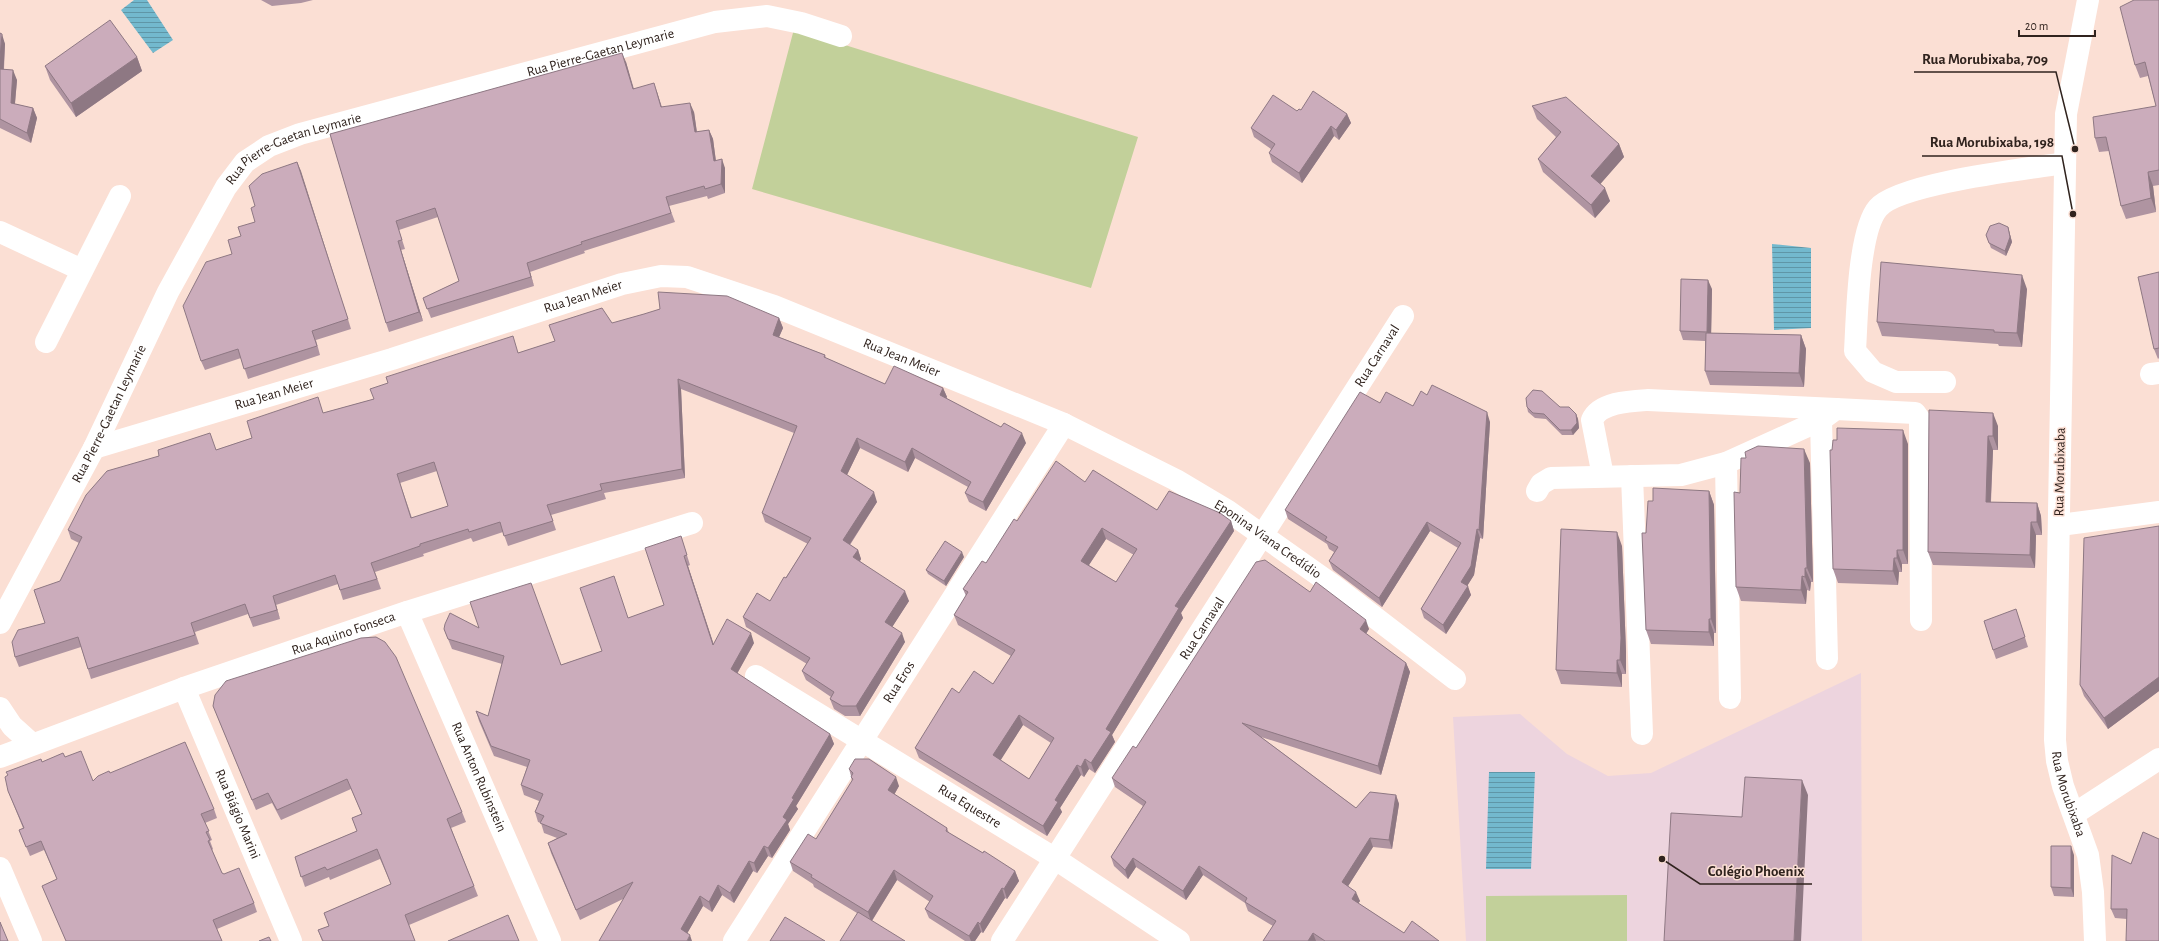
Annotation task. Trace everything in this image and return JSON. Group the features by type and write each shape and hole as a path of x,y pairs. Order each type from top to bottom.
{"street":[{"name":"Rua Morubixaba","path":"2088,0 2066,114 2060,525 2055,740 2057,761 2063,786 2088,855 2092,874 2095,941"},
{"name":"Rua Pierre-Gaetan Leymarie","path":"0,623 94,448 168,292 226,187 245,162 269,146 300,134 683,29 741,18 768,8 801,23 841,36"},
{"path":"1945,382 1896,382 1872,372 1854,351 1863,253 1868,227 1878,208 1897,196 1926,186 2065,163"},
{"path":"46,342 120,196"},
{"path":"0,232 82,270"},
{"name":"Rua Jean Meier","path":"94,448 392,359 615,286 661,276 687,277 774,306 1064,424"},
{"name":"Rua Carnaval","path":"1002,941 1403,316"},
{"path":"1603,476 1592,420 1594,415 1610,406 1633,401 1648,400 1828,414 1906,411 1916,413 1920,420 1921,620"},
{"path":"1537,491 1541,484 1551,478 1681,475 1726,463 1828,414"},
{"path":"1827,659 1828,414"},
{"name":"Eponina Viana Credídio","path":"1064,424 1176,480 1228,511 1334,586 1455,679"},
{"name":"Rua Eros","path":"734,941 1064,424"},
{"path":"1726,463 1730,698"},
{"path":"1632,476 1642,734"},
{"path":"2060,525 2159,512"},
{"name":"Rua Aquino Fonseca","path":"0,757 184,688 407,612 692,523"},
{"name":"Rua Anton Rubinstein","path":"407,612 550,941"},
{"name":"Rua Equestre","path":"756,676 861,742 1054,858 1180,941"},
{"name":"Rua Biágio Marini","path":"184,688 291,941"},
{"path":"0,708 12,726 32,744"},
{"path":"2074,814 2159,758"},
{"path":"0,868 31,941"}],"shaded area":[{"path":"1861,673 1862,941 1466,941 1453,717 1520,714 1567,754 1608,776 1651,773"}],"green space":[{"path":"794,29 1138,137 1091,288 752,189"},
{"path":"1627,895 1627,941 1486,941 1486,896"}],"water":[{"path":"134,0 147,0 173,40 153,53 121,10"},
{"path":"1772,244 1811,248 1811,328 1774,330"},
{"path":"1489,772 1535,772 1531,869 1486,869"}],"building":[{"path":"2134,0 2159,0 2159,170 2148,172 2151,198 2121,206 2106,137 2095,138 2093,117 2156,106 2145,62 2135,65 2120,7"},
{"path":"110,20 137,57 71,103 45,66"},
{"path":"0,33 2,34 0,58"},
{"path":"622,53 633,89 654,83 661,107 690,103 695,132 709,130 714,161 722,159 721,184 705,189 704,186 666,197 671,213 581,242 582,244 527,263 531,277 427,309 423,298 459,281 435,208 396,221 402,240 398,241 419,312 386,323 330,134"},
{"path":"0,69 13,70 11,103 33,108 27,133 0,119"},
{"path":"1313,91 1347,114 1336,130 1331,126 1299,173 1269,153 1275,144 1251,128 1273,95 1297,111 1299,109 1301,110"},
{"path":"1566,97 1619,144 1591,176 1605,188 1591,205 1538,159 1561,132 1532,106"},
{"path":"297,162 348,319 312,331 317,346 244,369 238,349 201,361 183,306 206,262 232,254 228,240 241,236 238,227 255,222 251,208 255,206 249,186 262,174"},
{"path":"1999,223 2008,227 2010,237 2005,251 1989,243 1986,235 1990,226"},
{"path":"1881,262 2022,275 2017,333 1877,322"},
{"path":"2159,272 2159,348 2154,349 2138,277"},
{"path":"1681,279 1708,280 1707,332 1680,331"},
{"path":"658,292 727,296 779,318 773,335 825,355 824,357 885,384 894,366 943,388 940,395 1001,427 1004,423 1022,433 983,502 965,493 971,482 912,448 905,462 857,438 841,471 874,492 843,540 858,550 853,557 905,591 885,622 902,633 856,706 842,706 830,699 834,692 802,671 810,658 743,617 757,593 770,601 784,577 786,578 811,538 762,513 797,426 678,379 682,469 600,484 602,490 547,505 553,521 504,536 500,522 469,532 468,529 420,544 420,546 371,563 377,579 340,590 335,575 273,596 277,610 250,618 245,604 191,623 195,635 88,669 78,637 15,657 12,642 18,630 45,623 34,590 60,581 82,537 68,530 86,495 107,471 159,456 158,450 210,433 216,450 252,438 247,421 318,397 323,413 374,399 370,389 388,383 386,377 513,336 518,353 555,341 549,325 602,308 612,323 660,309","holes":["434,462 448,506 411,518 397,474"]},
{"path":"1706,333 1801,335 1799,373 1705,371"},
{"path":"1432,385 1487,412 1479,530 1477,529 1471,566 1461,582 1468,586 1443,625 1421,609 1461,543 1427,522 1379,598 1329,561 1338,547 1325,540 1327,537 1285,510 1360,392 1380,403 1386,392 1413,406 1421,391 1427,395"},
{"path":"1533,390 1542,391 1560,407 1569,407 1576,414 1577,423 1571,430 1560,430 1544,414 1533,413 1527,407 1526,398"},
{"path":"1929,410 1993,413 1993,436 1988,436 1986,502 2037,503 2037,522 2031,522 2030,555 1928,552"},
{"path":"1837,428 1903,430 1903,550 1897,550 1897,558 1894,558 1893,571 1833,569 1830,450 1832,450 1833,440 1837,440"},
{"path":"1758,446 1804,449 1807,568 1805,568 1805,577 1802,576 1801,590 1736,587 1734,492 1740,493 1741,458 1746,458 1745,452"},
{"path":"1056,461 1085,482 1093,470 1157,510 1169,491 1220,513 1231,521 1175,606 1179,608 1106,729 1111,732 1091,763 1085,759 1081,767 1077,765 1055,800 1058,802 1043,826 915,748 952,688 959,693 974,671 993,684 1015,650 954,615 968,592 963,589 982,561 986,563 1014,519 1017,521","holes":["1102,528 1137,549 1116,582 1081,561","1019,715 1054,738 1029,779 993,755"]},
{"path":"1653,488 1709,491 1711,619 1709,619 1709,632 1646,630 1642,533 1646,533 1648,501 1653,501"},
{"path":"2159,526 2159,677 2104,718 2080,685 2084,538"},
{"path":"1561,529 1617,532 1621,638 1620,660 1617,660 1617,673 1556,670"},
{"path":"681,536 687,555 684,556 713,645 727,619 751,633 731,669 830,734 792,798 794,799 783,817 787,820 768,848 764,846 754,863 749,861 730,893 718,885 709,902 700,896 681,929 690,935 687,941 599,941 633,882 576,910 548,843 567,834 540,823 544,816 535,812 543,794 521,785 530,760 491,746 476,711 488,716 504,656 448,639 444,629 445,624 450,613 479,628 470,602 531,583 561,665 602,651 580,588 614,576 628,618 664,605 645,548"},
{"path":"945,541 962,552 944,581 926,570"},
{"path":"1265,560 1310,592 1316,582 1366,620 1360,629 1406,663 1378,766 1242,723 1356,808 1370,792 1396,795 1389,840 1370,838 1342,882 1356,892 1352,899 1404,933 1412,921 1439,941 1325,941 1313,933 1308,941 1263,941 1276,921 1245,902 1247,898 1199,866 1183,891 1133,858 1125,870 1111,857 1146,802 1112,778 1133,746 1136,748 1256,562"},
{"path":"2016,609 2025,637 1993,650 1984,621"},
{"path":"376,637 385,642 396,657 462,812 447,819 474,886 405,915 415,941 323,941 318,930 329,926 324,913 391,884 377,849 327,870 325,867 301,877 295,857 357,831 352,818 362,814 347,779 277,810 268,793 252,800 213,706 215,695 226,681 361,638"},
{"path":"185,742 214,809 201,814 209,831 206,832 210,840 208,841 222,873 224,874 239,868 254,903 213,920 222,941 66,941 42,886 57,879 41,841 26,847 19,830 24,828 8,791 5,777 8,775 6,772 41,759 42,762 63,753 65,757 81,751 93,781 98,776 109,771 110,773"},
{"path":"855,759 869,759 896,777 888,790 947,828 946,831 983,853 984,851 1015,871 1004,889 1002,888 980,924 978,922 969,936 925,909 933,896 894,870 868,912 811,877 812,875 790,862 808,834 816,839 853,779 851,777 853,773 849,769"},
{"path":"1745,777 1802,780 1794,941 1664,941 1671,813 1742,817"},
{"path":"2143,832 2159,839 2159,941 2126,941 2127,909 2111,909 2112,855 2131,864"},
{"path":"2051,846 2071,846 2071,888 2051,887"},
{"path":"858,912 905,941 840,941"},
{"path":"508,915 519,941 448,941"},
{"path":"785,917 825,941 770,941"},
{"path":"0,922 8,941 0,941"},
{"path":"269,937 271,941 259,941"}],"place":[{"name":"Rua Morubixaba, 709","path":"2075,149"},
{"name":"Rua Morubixaba, 198","path":"2073,214"},
{"name":"Colégio Phoenix","path":"1662,859"}]}
